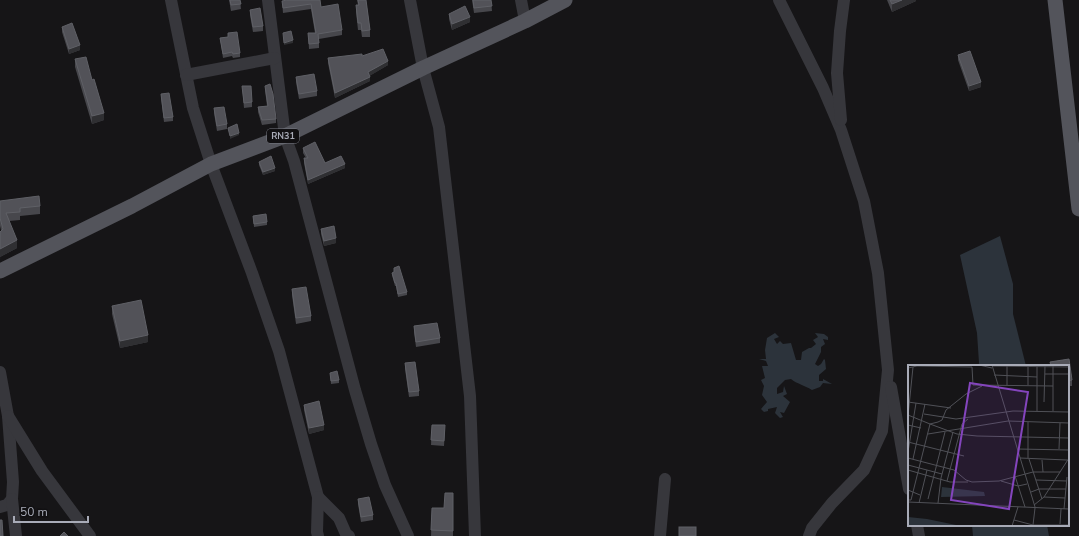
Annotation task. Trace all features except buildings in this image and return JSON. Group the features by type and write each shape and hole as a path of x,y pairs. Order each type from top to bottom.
{"main road":[{"name":"RN31","path":"0,271 125,209 211,164 285,136 565,0"},
{"path":"1055,0 1079,209"}],"street":[{"path":"172,0 193,108 211,164 252,273 279,351 318,497 318,536"},
{"path":"268,0 285,136 294,161 371,444 385,485 408,536"},
{"path":"410,0 423,68 439,127 470,396 475,536"},
{"path":"521,0 525,20"},
{"path":"779,0 841,130 864,201 878,273 888,370 908,483"},
{"path":"841,130 837,73 844,0"},
{"path":"186,75 275,58"},
{"path":"809,536 812,528 832,503 864,470 882,431 888,370"},
{"path":"0,372 8,416 13,482 12,499 16,536"},
{"path":"8,416 42,471 90,536"},
{"path":"660,536 665,479"},
{"path":"318,497 339,518 346,534 350,536"},
{"path":"0,507 7,505 12,499"},
{"path":"917,526 919,536"}],"shaded area":[{"path":"1000,236 1013,284 1013,314 1026,365 978,365 977,333 960,255"},
{"path":"775,333 779,337 774,339 777,344 780,341 783,344 791,343 796,360 801,360 802,352 816,344 813,340 818,337 815,333 824,334 828,337 828,340 823,339 825,344 821,347 821,352 815,364 818,366 824,359 825,360 826,369 819,375 819,381 823,381 823,379 832,384 823,383 820,387 812,390 791,379 785,380 777,388 777,394 783,392 784,386 787,394 783,396 790,402 784,413 780,412 783,417 780,418 775,413 777,407 768,409 768,411 764,412 761,409 767,402 762,395 764,386 761,380 765,378 762,366 768,366 766,361 759,359 766,359 765,350 767,338"},
{"path":"972,526 1047,526 1049,536 973,536"}]}
